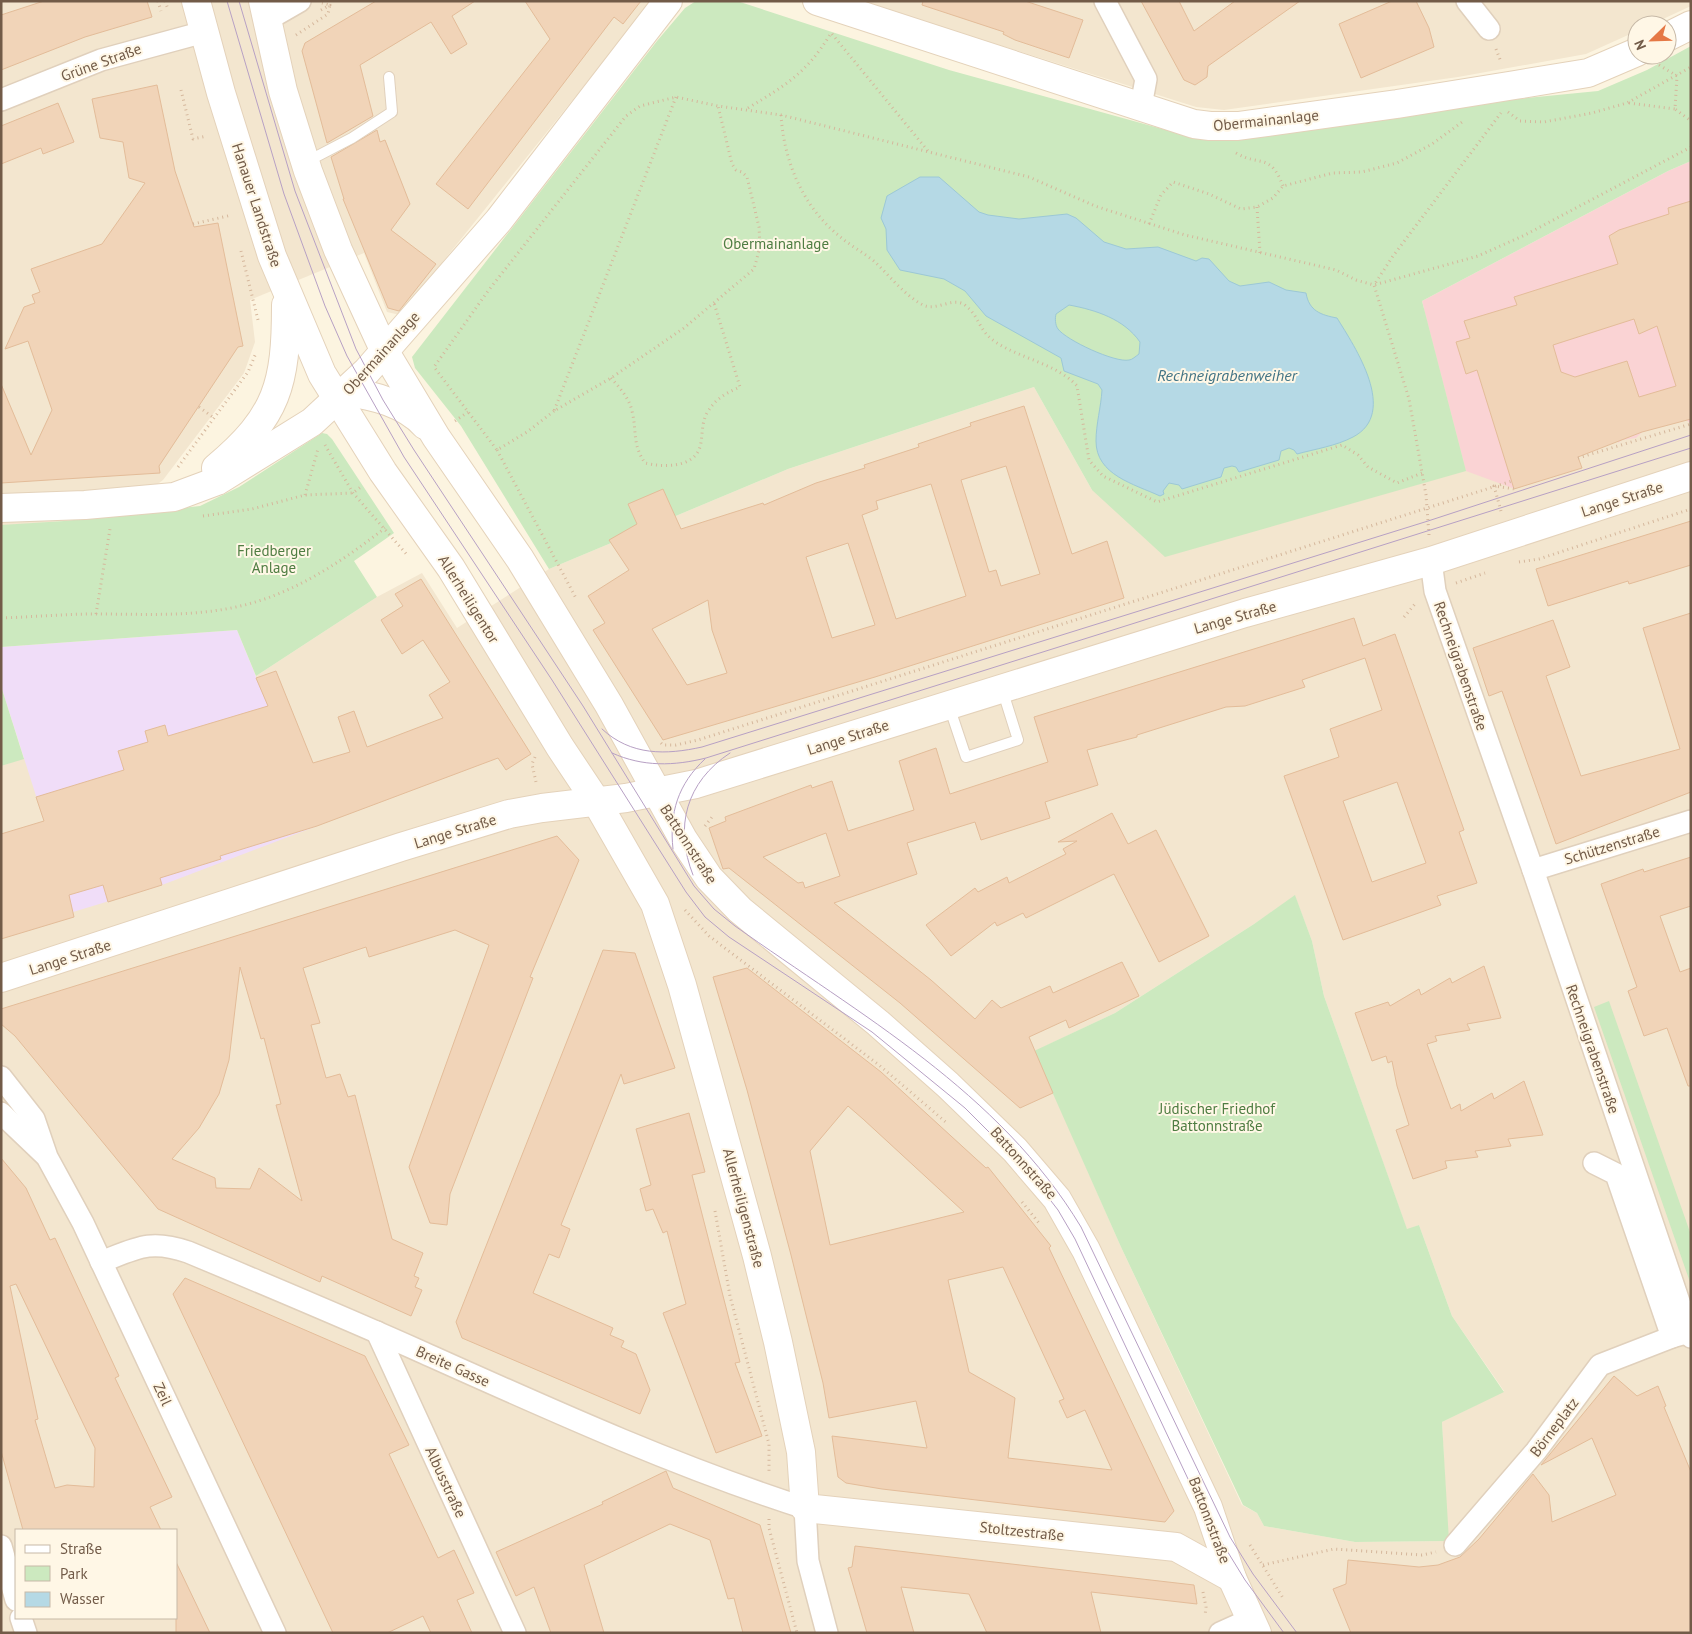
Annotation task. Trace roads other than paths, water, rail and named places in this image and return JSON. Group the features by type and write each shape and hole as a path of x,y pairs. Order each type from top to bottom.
{"main road":[{"name":"Hanauer Landstraße","path":"196,1 221,94 286,294 322,374 342,396"},
{"name":"Obermainanlage","path":"342,396 385,352 499,220 668,1"},
{"path":"265,11 283,91 305,162 338,250 385,352 436,437 520,559 608,705 656,792"},
{"name":"Obermainanlage","path":"829,14 1141,106 1194,124 1227,127 1397,104 1506,98 1627,61"},
{"path":"1677,32 1691,25"},
{"path":"186,493 235,453 257,430 270,408 280,384 284,359 286,294"},
{"path":"1,508 154,500 186,493 217,481 260,456 312,422 342,396 364,394 407,410 436,437"},
{"name":"Allerheiligentor","path":"342,396 383,472 451,568 596,802"},
{"name":"Lange Straße","path":"4,979 401,847 500,817 542,808 626,798 721,776 1245,613 1431,561 1691,476"},
{"name":"Battonnstraße","path":"656,792 698,862 721,893 878,1023 948,1085 1015,1150 1057,1199 1086,1250 1208,1507 1232,1578 1254,1626"},
{"name":"Allerheiligenstraße","path":"596,802 656,904 682,986 757,1256 778,1342 801,1452 805,1508"},
{"path":"1176,1547 1195,1538 1208,1507"},
{"name":"Stoltzestraße","path":"805,1508 1176,1547 1232,1578"}],"street":[{"path":"1105,1 1146,79 1141,106"},
{"path":"1467,1 1489,28"},
{"path":"265,11 310,2"},
{"name":"Grüne Straße","path":"1,100 100,60 204,32"},
{"name":"Rechneigrabenstraße","path":"1431,561 1435,591 1532,870 1686,1334"},
{"name":"Schützenstraße","path":"1532,870 1691,821"},
{"name":"Zeil","path":"1,1077 34,1119 47,1157 83,1223 276,1633"},
{"name":"Zeil","path":"1,1113 47,1157"},
{"path":"1594,1163 1616,1174 1686,1334"},
{"name":"Breite Gasse","path":"101,1262 145,1246 169,1246 377,1332 567,1418 769,1496 805,1508"},
{"name":"Albusstraße","path":"377,1332 515,1633"},
{"name":"Börneplatz","path":"1455,1546 1536,1451 1600,1365 1686,1334"},
{"name":"Allerheiligenstraße","path":"805,1508 808,1561 828,1633"},
{"path":"1,1546 15,1596"},
{"path":"21,1619 26,1633"},
{"path":"1220,1633 1254,1626"}],"lane":[{"path":"305,162 352,138 392,112 389,77"},
{"path":"948,705 966,757 1018,740 1001,688"}],"water":[{"name":"Rechneigrabenweiher","path":"920,177 939,177 979,212 988,215 1019,219 1067,214 1076,218 1104,242 1126,249 1158,247 1196,261 1202,258 1209,259 1229,281 1240,286 1269,282 1286,290 1306,293 1313,308 1337,318 1362,362 1373,396 1372,412 1366,426 1353,437 1340,443 1297,454 1289,448 1281,451 1279,460 1239,472 1236,467 1224,468 1221,477 1182,489 1179,485 1169,483 1163,491 1164,494 1160,496 1128,482 1109,470 1102,462 1098,453 1096,435 1102,390 1098,384 1064,371 1061,358 986,316 965,291 944,279 900,270 887,250 886,229 881,218 887,196","holes":["1069,305 1109,317 1126,327 1140,342 1139,354 1130,360 1113,358 1091,350 1063,334 1056,326 1056,314"]}],"tram line":[{"path":"227,1 284,194 325,306 347,356 404,457 552,680 686,892 705,917 729,937 872,1032 965,1108 1027,1170 1058,1210 1075,1239 1205,1515 1245,1580 1284,1633"},
{"path":"239,1 295,191 356,349 383,400 414,450 583,706 694,886 714,909 735,926 878,1024 968,1095 1010,1135 1048,1179 1081,1227 1230,1537 1253,1574 1297,1633"},
{"path":"602,729 613,738 637,749 662,752 702,747 1428,521 1691,435"},
{"path":"612,753 635,761 659,764 682,763 706,758 1691,448"},
{"path":"693,875 687,857 685,840 685,823 688,807 694,792 703,778 730,753"},
{"path":"673,849 673,823 677,800 688,779 705,759"}],"park label":[{"name":"Friedberger Anlage","path":"274,558"},
{"name":"Jüdischer Friedhof Battonnstraße","path":"1217,1116"}]}
